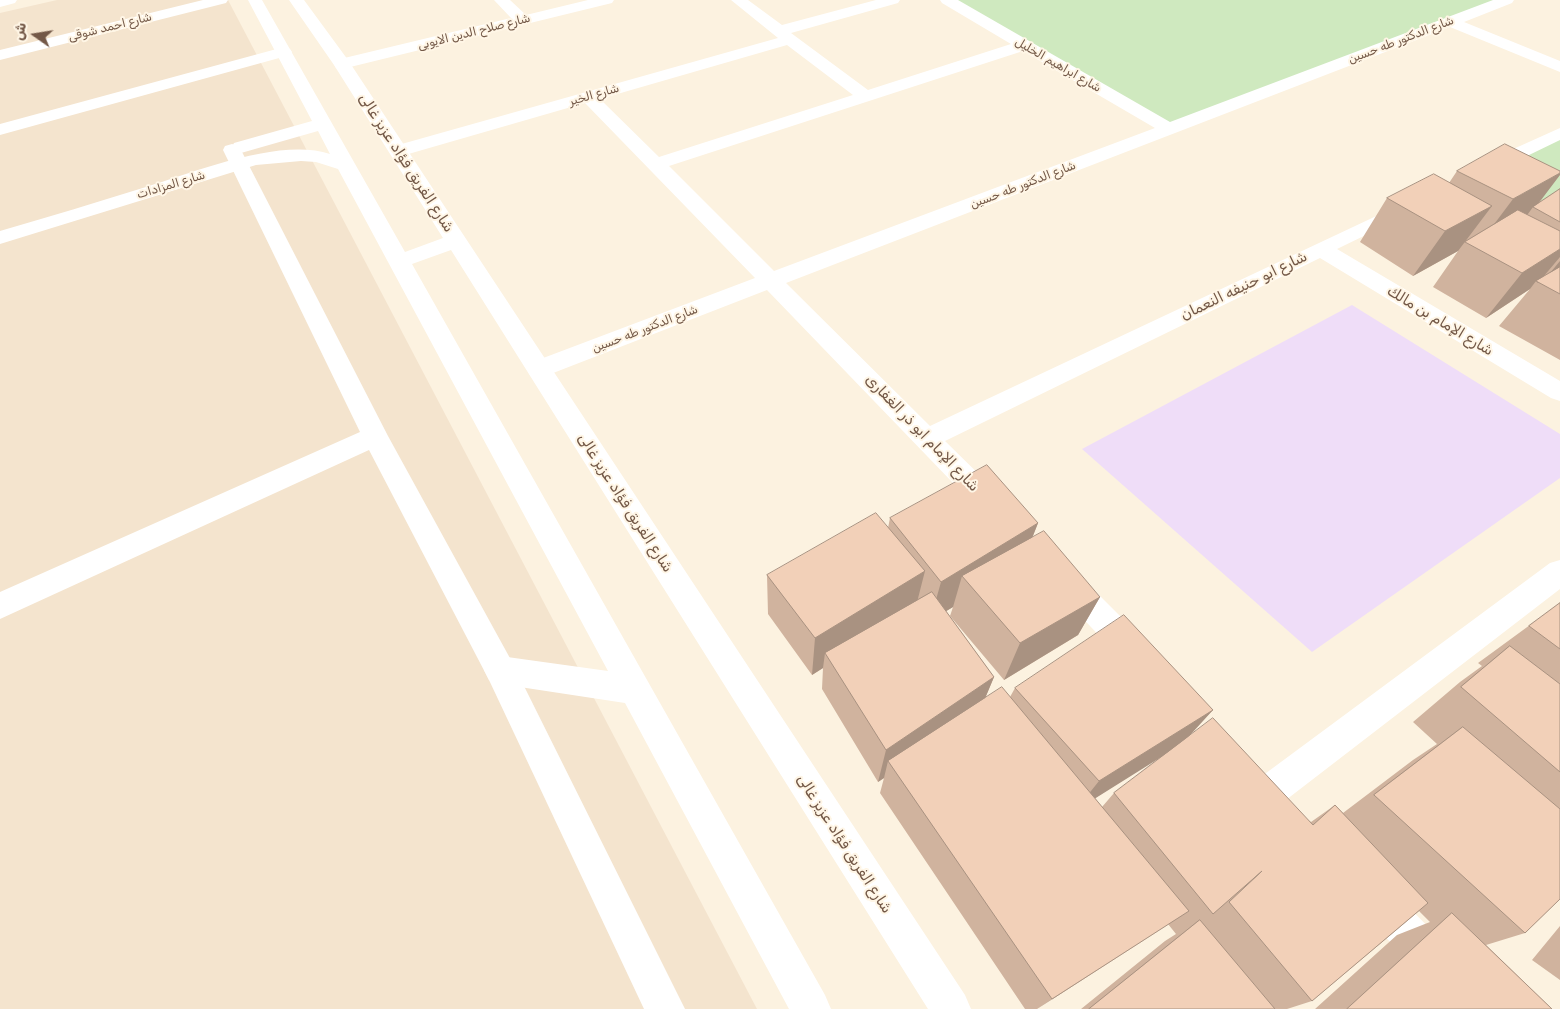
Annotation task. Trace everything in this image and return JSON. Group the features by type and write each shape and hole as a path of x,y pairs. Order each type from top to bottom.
{"street":[{"path":"0,2 10,0"},
{"name":"شارع احمد شوقى","path":"0,55 221,0"},
{"path":"255,0 321,124 811,1009"},
{"name":"شارع الفريق فؤاد عزيز غالى","path":"296,0 342,64 951,1009"},
{"path":"501,0 522,20"},
{"name":"شارع صلاح الدين الايوبى","path":"342,64 607,0"},
{"path":"738,0 865,96"},
{"name":"شارع الخير","path":"398,151 588,96 893,0"},
{"name":"شارع ابراهيم الخليل","path":"947,0 1170,129"},
{"name":"شارع الدكتور طه حسين","path":"539,369 1507,0"},
{"path":"1451,22 1560,67"},
{"path":"657,164 1024,45"},
{"path":"0,130 284,52"},
{"name":"شارع الإمام ابو ذر الغفارى","path":"588,96 1010,523"},
{"name":"شارع المزادات","path":"0,238 236,157 321,124"},
{"path":"1476,182 1560,133"},
{"name":"شارع المزادات","path":"0,220 236,157 318,156 344,165"},
{"path":"236,157 374,436 500,670 665,1009"},
{"name":"شارع ابو حنيفه النعمان","path":"927,438 1425,199"},
{"path":"398,262 456,241"},
{"name":"شارع الإمام بن مالك","path":"1321,249 1560,392"},
{"path":"0,606 374,436"},
{"path":"1051,565 1154,671"},
{"path":"1270,791 1560,572"},
{"path":"500,670 634,690"},
{"path":"1359,883 1481,1009"}],"shaded area":[{"path":"57,0 228,0 757,1009 0,1009 0,13"},
{"path":"1352,305 1560,434 1560,478 1312,652 1082,449"}],"green space":[{"path":"947,0 1507,0 1170,129"},
{"path":"1560,137 1560,211 1487,172"}],"building":[{"path":"1505,144 1560,171 1560,173 1513,199 1457,171"},
{"path":"1434,174 1492,206 1445,231 1387,198"},
{"path":"1560,189 1560,222 1533,207"},
{"path":"1518,210 1560,231 1560,249 1522,273 1465,242"},
{"path":"1560,267 1560,294 1536,281"},
{"path":"987,465 1038,523 941,582 890,518"},
{"path":"876,513 925,571 815,638 767,575"},
{"path":"1044,531 1100,597 1020,643 962,576"},
{"path":"932,592 994,677 886,750 825,653"},
{"path":"1560,603 1560,649 1529,626"},
{"path":"1124,615 1213,710 1099,781 1015,688"},
{"path":"1510,646 1560,684 1560,772 1461,687"},
{"path":"1002,687 1189,911 1052,999 888,761"},
{"path":"1213,718 1313,825 1335,805 1428,903 1312,1001 1229,902 1262,871 1213,914 1114,793"},
{"path":"1463,727 1560,809 1560,899 1525,933 1374,795"},
{"path":"1452,913 1552,1009 1347,1009"},
{"path":"1200,920 1275,1009 1089,1009"}]}
